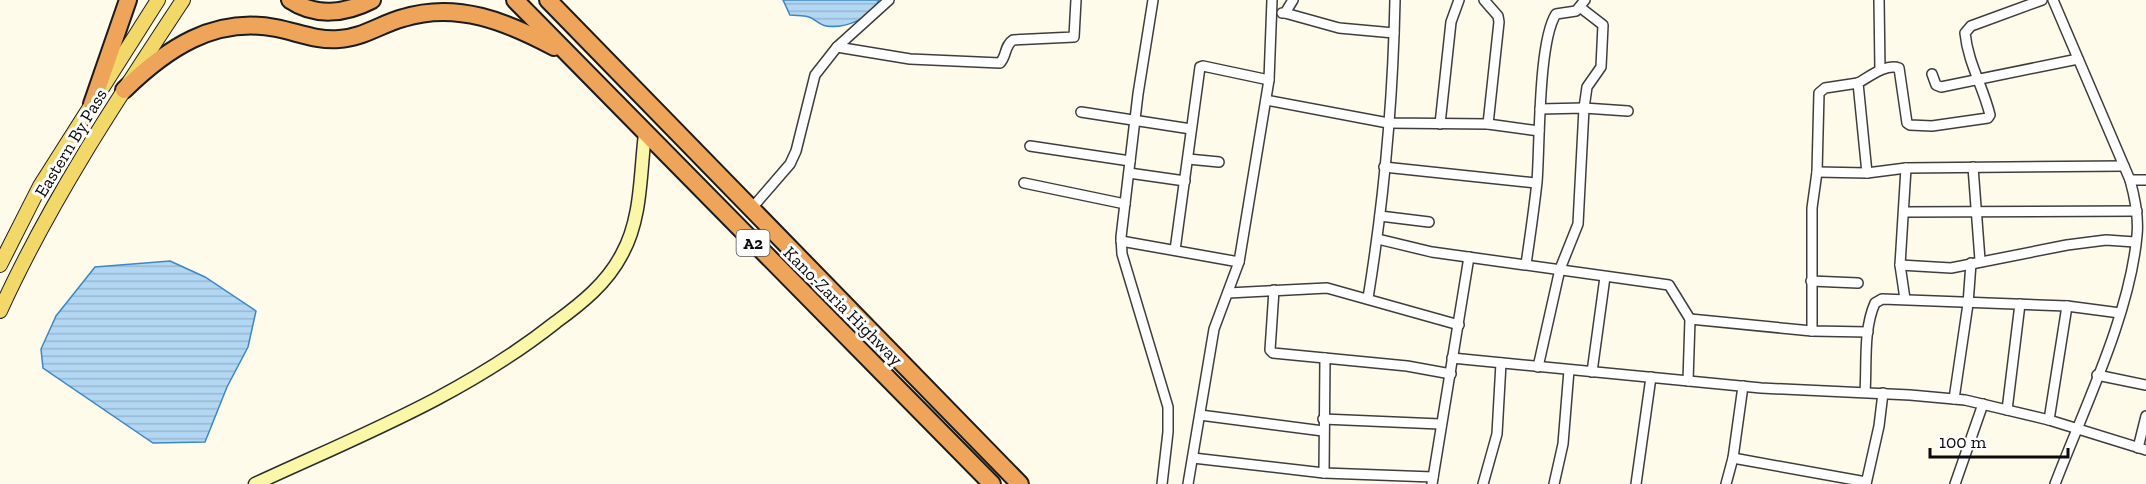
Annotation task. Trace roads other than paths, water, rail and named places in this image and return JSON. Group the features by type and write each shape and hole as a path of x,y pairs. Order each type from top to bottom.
{"highway":[{"path":"92,104 128,0"},
{"path":"290,0 300,6 329,13 356,9 372,0"},
{"name":"Kano-Zaria Highway","path":"515,0 993,484"},
{"name":"Kano-Zaria Highway","path":"548,0 1020,484"},
{"path":"561,0 582,35"},
{"path":"124,90 152,62 197,35 232,27 267,27 320,39 339,39 369,32 420,13 446,10 468,12 522,30 568,55"}],"main road":[{"name":"Eastern By Pass","path":"0,265 40,186 158,0"},
{"name":"Eastern By Pass","path":"0,311 57,199 183,0"}],"street":[{"path":"752,208 793,158 811,84 837,47 889,0"},
{"path":"837,47 910,59 1000,63 1004,58 1006,46 1013,39 1074,37 1076,0"},
{"path":"1153,0 1135,119 1121,241 1122,254 1168,407 1168,432 1162,484"},
{"path":"1188,484 1214,328 1239,262 1269,80 1272,0"},
{"path":"1285,13 1293,0"},
{"path":"1368,298 1378,239 1395,0"},
{"path":"1440,124 1451,22 1459,0"},
{"path":"1484,0 1498,16 1499,22 1488,124"},
{"path":"1879,0 1880,70"},
{"path":"1812,332 1812,208 1817,172 1819,93 1825,88 1858,83 1880,70 1894,66 1899,68 1907,123 1914,126 1932,126 1989,117 1983,87 1976,79 1965,36 1966,30 2042,0"},
{"path":"2052,0 2130,180 2137,211 2135,242 2120,313 2055,484"},
{"path":"1526,264 1536,183 1540,109 1550,25 1556,14 1583,4 1604,28 1601,67 1587,87 1578,224 1560,269 1538,367"},
{"path":"1273,13 1285,13 1339,28 1394,33"},
{"path":"1932,74 1936,85 1941,87 2078,59"},
{"path":"1175,250 1200,67 1269,80"},
{"path":"1858,83 1867,173"},
{"path":"1266,100 1388,123 1488,124 1539,131"},
{"path":"1540,109 1584,108 1628,111"},
{"path":"1080,112 1191,129"},
{"path":"255,484 418,410 519,351 591,295 622,254 633,229 645,134"},
{"path":"1030,147 1130,161"},
{"path":"1188,159 1219,162"},
{"path":"1817,172 1867,173 1906,168 2124,166"},
{"path":"1384,167 1536,183"},
{"path":"1954,399 1976,261 1973,167"},
{"path":"1905,299 1900,265 1906,168"},
{"path":"1129,173 1185,181"},
{"path":"2130,180 2145,178"},
{"path":"1024,183 1125,204"},
{"path":"1904,212 2137,211"},
{"path":"1380,216 1429,222"},
{"path":"1378,239 1469,257 1669,285 1690,319 1688,381"},
{"path":"1900,265 1951,268 1976,261 2067,245 2106,240 2135,242"},
{"path":"1121,241 1239,262"},
{"path":"1193,458 1433,481 1440,424 1469,257"},
{"path":"1592,372 1605,277"},
{"path":"1811,281 1858,283"},
{"path":"1228,292 1327,288 1459,325"},
{"path":"1274,290 1270,350 1276,354 1407,366 1450,374"},
{"path":"1865,393 1868,332 1875,303 1882,299 2067,306 2120,313"},
{"path":"2007,410 2020,304"},
{"path":"2049,420 2067,306"},
{"path":"1690,319 1812,332 1868,332"},
{"path":"1324,472 1325,358"},
{"path":"1452,358 1743,386 1954,399 2049,420 2142,449 2146,416"},
{"path":"1483,484 1497,434 1501,363"},
{"path":"1554,484 1563,444 1569,370"},
{"path":"2097,375 2146,385"},
{"path":"1636,484 1651,377"},
{"path":"1726,484 1733,458 1743,386"},
{"path":"1733,458 1866,483 1879,426 1883,393"},
{"path":"1955,484 1983,404"},
{"path":"1200,415 1323,431"},
{"path":"1323,418 1440,424"}],"water":[{"path":"783,0 879,0 870,12 857,21 833,26 824,25 807,16 790,15"},
{"path":"170,261 205,277 256,311 248,347 227,387 205,442 153,443 43,368 41,349 56,316 95,267"}]}
